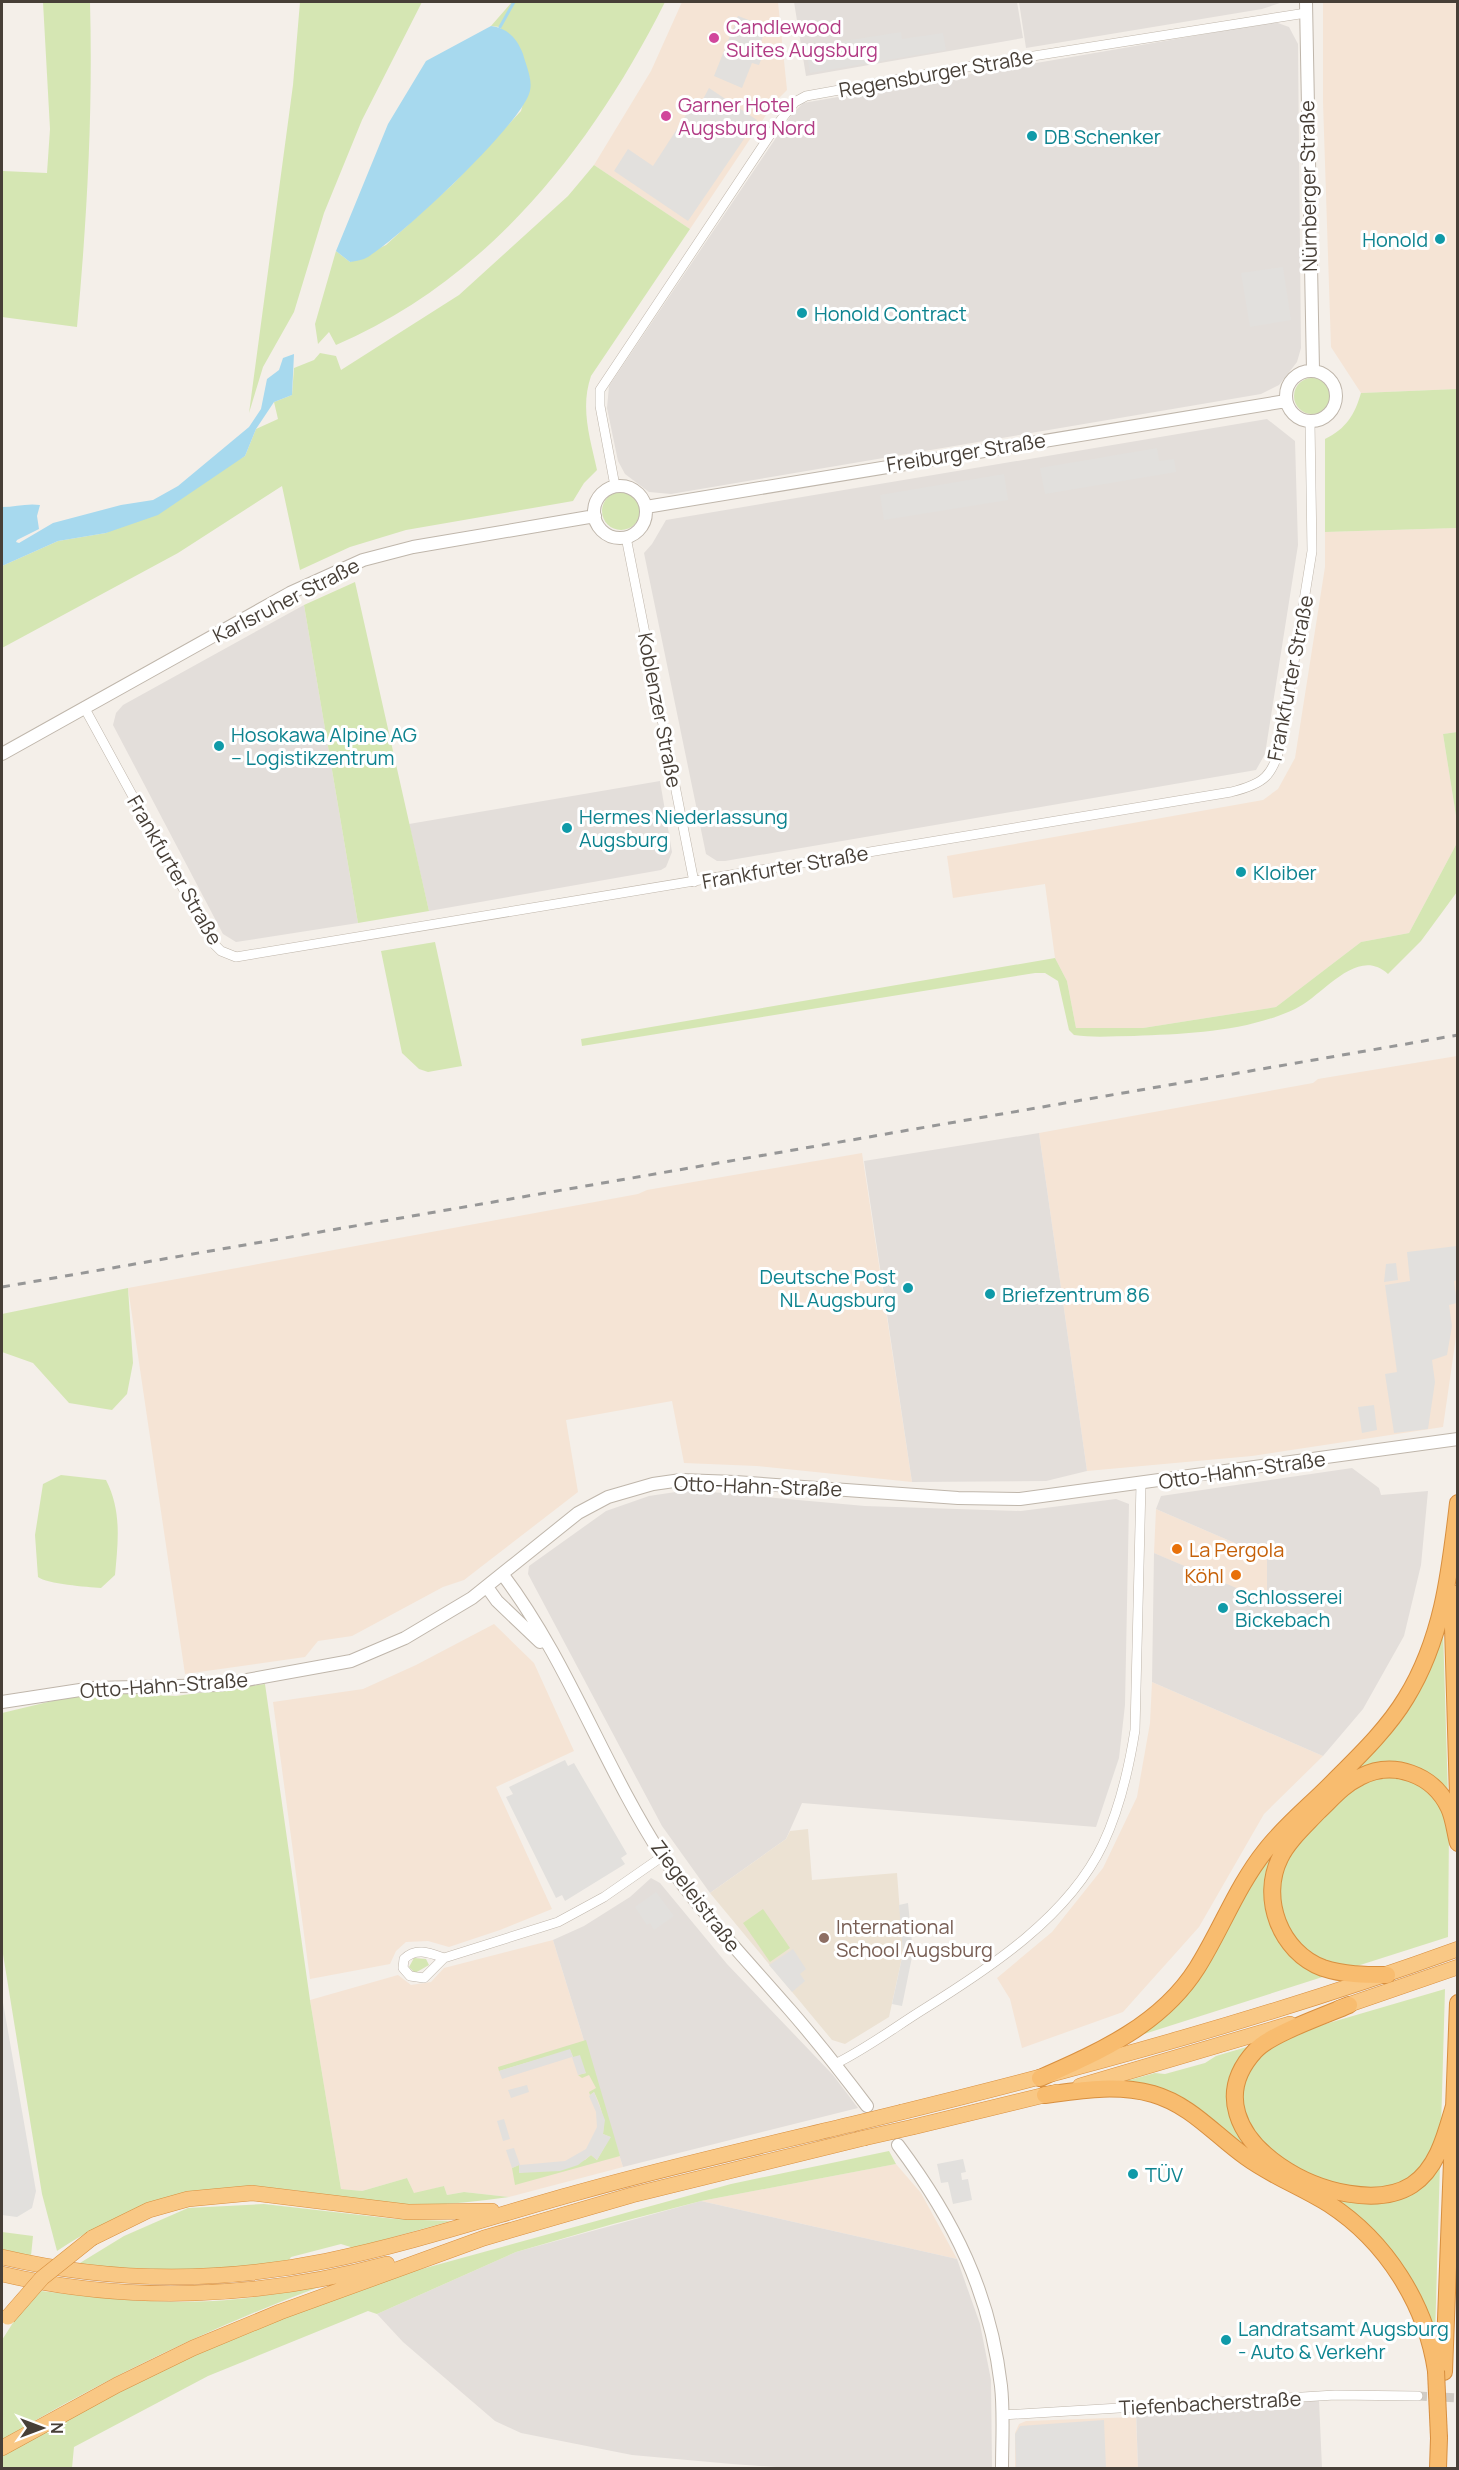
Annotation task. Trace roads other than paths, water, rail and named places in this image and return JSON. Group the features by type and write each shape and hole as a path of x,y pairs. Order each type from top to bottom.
{"highway":[{"path":"1040,2078 1097,2053 1135,2031 1159,2012 1196,1970 1264,1852 1282,1830 1359,1755 1406,1699 1432,1644 1445,1604 1458,1503"},
{"path":"1451,1565 1458,1797"},
{"path":"1387,1975 1358,1975 1323,1967 1310,1962 1293,1947 1279,1926 1273,1908 1272,1892 1280,1857 1291,1841 1344,1787 1360,1777 1377,1771 1395,1769 1426,1780 1440,1793 1449,1808 1458,1843"},
{"path":"2,2257 110,2275 172,2277 272,2270 364,2253 629,2178 1040,2078 1275,2011 1387,1975 1458,1949"},
{"path":"2,2274 109,2291 172,2294 235,2292 326,2278 484,2238 632,2195 1045,2095 1182,2057 1349,2005 1458,1967"},
{"path":"1438,2469 1440,2371 1458,2003"},
{"path":"1349,2005 1256,2050 1240,2073 1234,2092 1235,2111 1240,2127 1253,2144 1286,2168 1320,2186 1353,2196 1390,2194 1412,2185 1425,2172 1437,2155 1454,2106"},
{"path":"1045,2095 1110,2087 1137,2090 1173,2102 1188,2110 1228,2144 1269,2173 1328,2203 1362,2229 1396,2267 1419,2310 1440,2371"},
{"path":"5,2322 42,2278 92,2238 150,2210 188,2199 252,2193 408,2212 513,2211"},
{"path":"2,2448 117,2385 193,2348 280,2312 484,2238"}],"street":[{"name":"Nürnberger Straße","path":"1306,7 1313,370"},
{"name":"Regensburger Straße","path":"615,486 600,406 600,390 776,126 795,102 806,96 1306,7"},
{"path":"1313,370 1329,378 1336,393 1336,402 1326,416 1310,422 1296,417 1286,401 1286,389 1290,381 1304,371 1313,370"},
{"name":"Freiburger Straße","path":"646,507 1286,401"},
{"name":"Frankfurter Straße","path":"84,707 213,943 221,951 236,957 1231,792 1257,784 1268,776 1276,765 1281,744 1311,570 1310,422"},
{"path":"615,486 630,488 637,492 646,507 642,527 626,537 614,537 606,533 595,516 597,502 601,495 615,486"},
{"name":"Karlsruher Straße","path":"2,754 290,593 363,560 413,547 595,516"},
{"name":"Koblenzer Straße","path":"626,537 694,882"},
{"name":"Otto-Hahn-Straße","path":"2,1702 93,1688 219,1685 351,1661 420,1630 487,1587 578,1513 608,1497 653,1484 681,1480 735,1482 982,1500 1046,1497 1458,1439"},
{"path":"835,2064 969,1981 1033,1934 1080,1880 1103,1845 1129,1769 1135,1730 1141,1484"},
{"name":"Ziegeleistraße","path":"503,1575 560,1662 619,1786 663,1856 714,1926 835,2064 867,2106"},
{"name":"Ziegeleistraße","path":"487,1587 497,1601 560,1662"},
{"path":"444,1958 558,1922 604,1897 663,1856"},
{"path":"898,2145 930,2187 956,2232 978,2285 994,2340 1002,2415 1002,2469"},
{"name":"Tiefenbacherstraße","path":"1002,2415 1335,2395 1418,2396"}],"water":[{"path":"491,26 511,35 523,54 531,84 529,94 520,110 481,155 430,206 384,246 362,260 350,262 336,251 388,124 426,61"},
{"path":"294,354 292,395 274,402 256,429 245,456 158,515 106,533 58,541 2,566 2,507 40,505 37,516 39,529 17,540 16,542 19,543 53,523 121,505 153,500 178,486 249,427 261,409 267,379 279,370 283,358"}],"waterway":[{"path":"500,27 514,2"}],"tunnel":[{"path":"1418,2396 1458,2398"}],"railway":[{"path":"2,1287 1458,1035"}],"place":[{"name":"Candlewood Suites Augsburg","path":"714,38"},
{"name":"Garner Hotel Augsburg Nord","path":"666,116"},
{"name":"DB Schenker","path":"1032,136"},
{"name":"Honold","path":"1440,239"},
{"name":"Honold Contract","path":"802,313"},
{"name":"Hosokawa Alpine AG – Logistikzentrum","path":"219,746"},
{"name":"Hermes Niederlassung Augsburg","path":"567,828"},
{"name":"Kloiber","path":"1241,872"},
{"name":"Deutsche Post NL Augsburg","path":"908,1288"},
{"name":"Briefzentrum 86","path":"990,1294"},
{"name":"La Pergola","path":"1177,1549"},
{"name":"Köhl","path":"1236,1575"},
{"name":"Schlosserei Bickebach","path":"1223,1608"},
{"name":"International School Augsburg","path":"824,1938"},
{"name":"TÜV","path":"1133,2174"},
{"name":"Landratsamt Augsburg - Auto & Verkehr","path":"1226,2340"}]}
